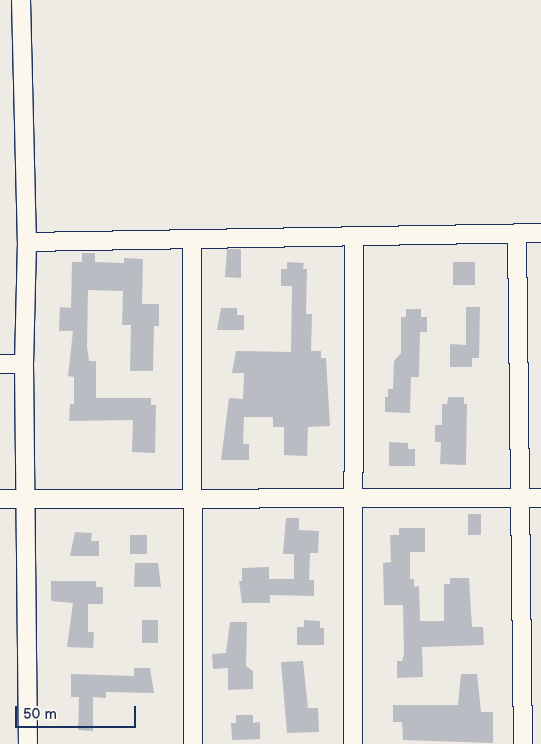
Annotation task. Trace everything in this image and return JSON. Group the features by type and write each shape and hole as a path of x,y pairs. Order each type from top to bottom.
{"street":[{"path":"21,0 27,242 24,364 27,498 28,744"},
{"path":"27,242 541,233"},
{"path":"517,234 523,744"},
{"path":"353,744 354,237"},
{"path":"192,240 193,744"},
{"path":"0,364 24,364"},
{"path":"0,499 541,498"}],"building":[{"path":"227,249 241,249 241,278 225,277"},
{"path":"82,253 95,253 95,262 124,263 124,258 143,259 142,304 159,304 159,326 154,326 153,371 130,371 131,325 122,325 123,291 88,290 87,347 89,361 96,361 96,398 151,398 151,405 156,405 155,453 132,452 133,420 69,421 70,404 74,404 74,377 68,376 73,331 59,331 60,307 71,308 72,262 82,262"},
{"path":"287,262 304,263 303,269 307,269 306,314 312,314 311,351 321,351 321,358 326,358 330,426 308,427 307,456 284,455 284,427 273,427 273,417 244,417 243,444 249,444 249,460 221,460 229,398 243,399 244,373 232,373 236,351 291,352 292,286 281,286 281,269 287,269"},
{"path":"453,262 475,262 475,285 453,285"},
{"path":"466,307 480,307 479,358 472,358 472,367 450,367 450,344 466,345"},
{"path":"221,308 237,308 237,315 244,315 244,330 217,330"},
{"path":"406,309 421,309 421,317 427,317 427,332 420,332 419,377 411,377 410,413 385,412 385,397 388,397 388,389 393,389 394,361 401,353 401,317 406,317"},
{"path":"448,397 464,397 464,404 467,404 466,465 440,464 441,442 435,442 435,425 442,425 442,404 447,404"},
{"path":"389,442 408,443 408,449 415,449 415,466 389,466"},
{"path":"468,514 481,514 481,535 468,535"},
{"path":"286,518 299,518 299,530 319,531 318,553 310,553 309,580 314,580 314,596 270,595 270,603 242,603 239,581 242,581 242,568 269,567 269,579 294,579 294,554 283,554"},
{"path":"399,528 425,528 425,552 410,552 410,579 414,579 414,587 419,586 420,621 444,621 444,584 450,584 450,578 469,578 472,627 483,627 484,645 422,647 423,677 397,678 397,661 402,661 404,654 403,605 384,605 383,563 391,562 390,535 399,535"},
{"path":"75,532 92,533 91,541 99,541 99,556 70,556"},
{"path":"130,535 147,535 147,554 130,554"},
{"path":"135,563 158,563 161,587 134,587"},
{"path":"51,581 96,581 96,587 103,587 103,604 88,604 88,632 94,632 93,648 67,647 73,603 51,601"},
{"path":"142,620 158,620 158,643 142,643"},
{"path":"304,620 320,621 320,628 324,628 324,645 297,645 297,627 304,627"},
{"path":"230,622 247,622 246,666 253,671 253,689 228,690 228,668 213,669 212,654 226,653"},
{"path":"303,661 308,708 318,708 319,732 287,733 281,662"},
{"path":"134,668 150,668 154,693 106,692 106,698 93,697 93,731 78,730 79,697 71,697 71,674 134,676"},
{"path":"461,674 477,674 481,712 493,712 493,743 403,740 402,722 393,722 393,705 458,705"},
{"path":"236,715 253,715 253,723 260,722 260,739 232,740 231,723 236,723"}]}
